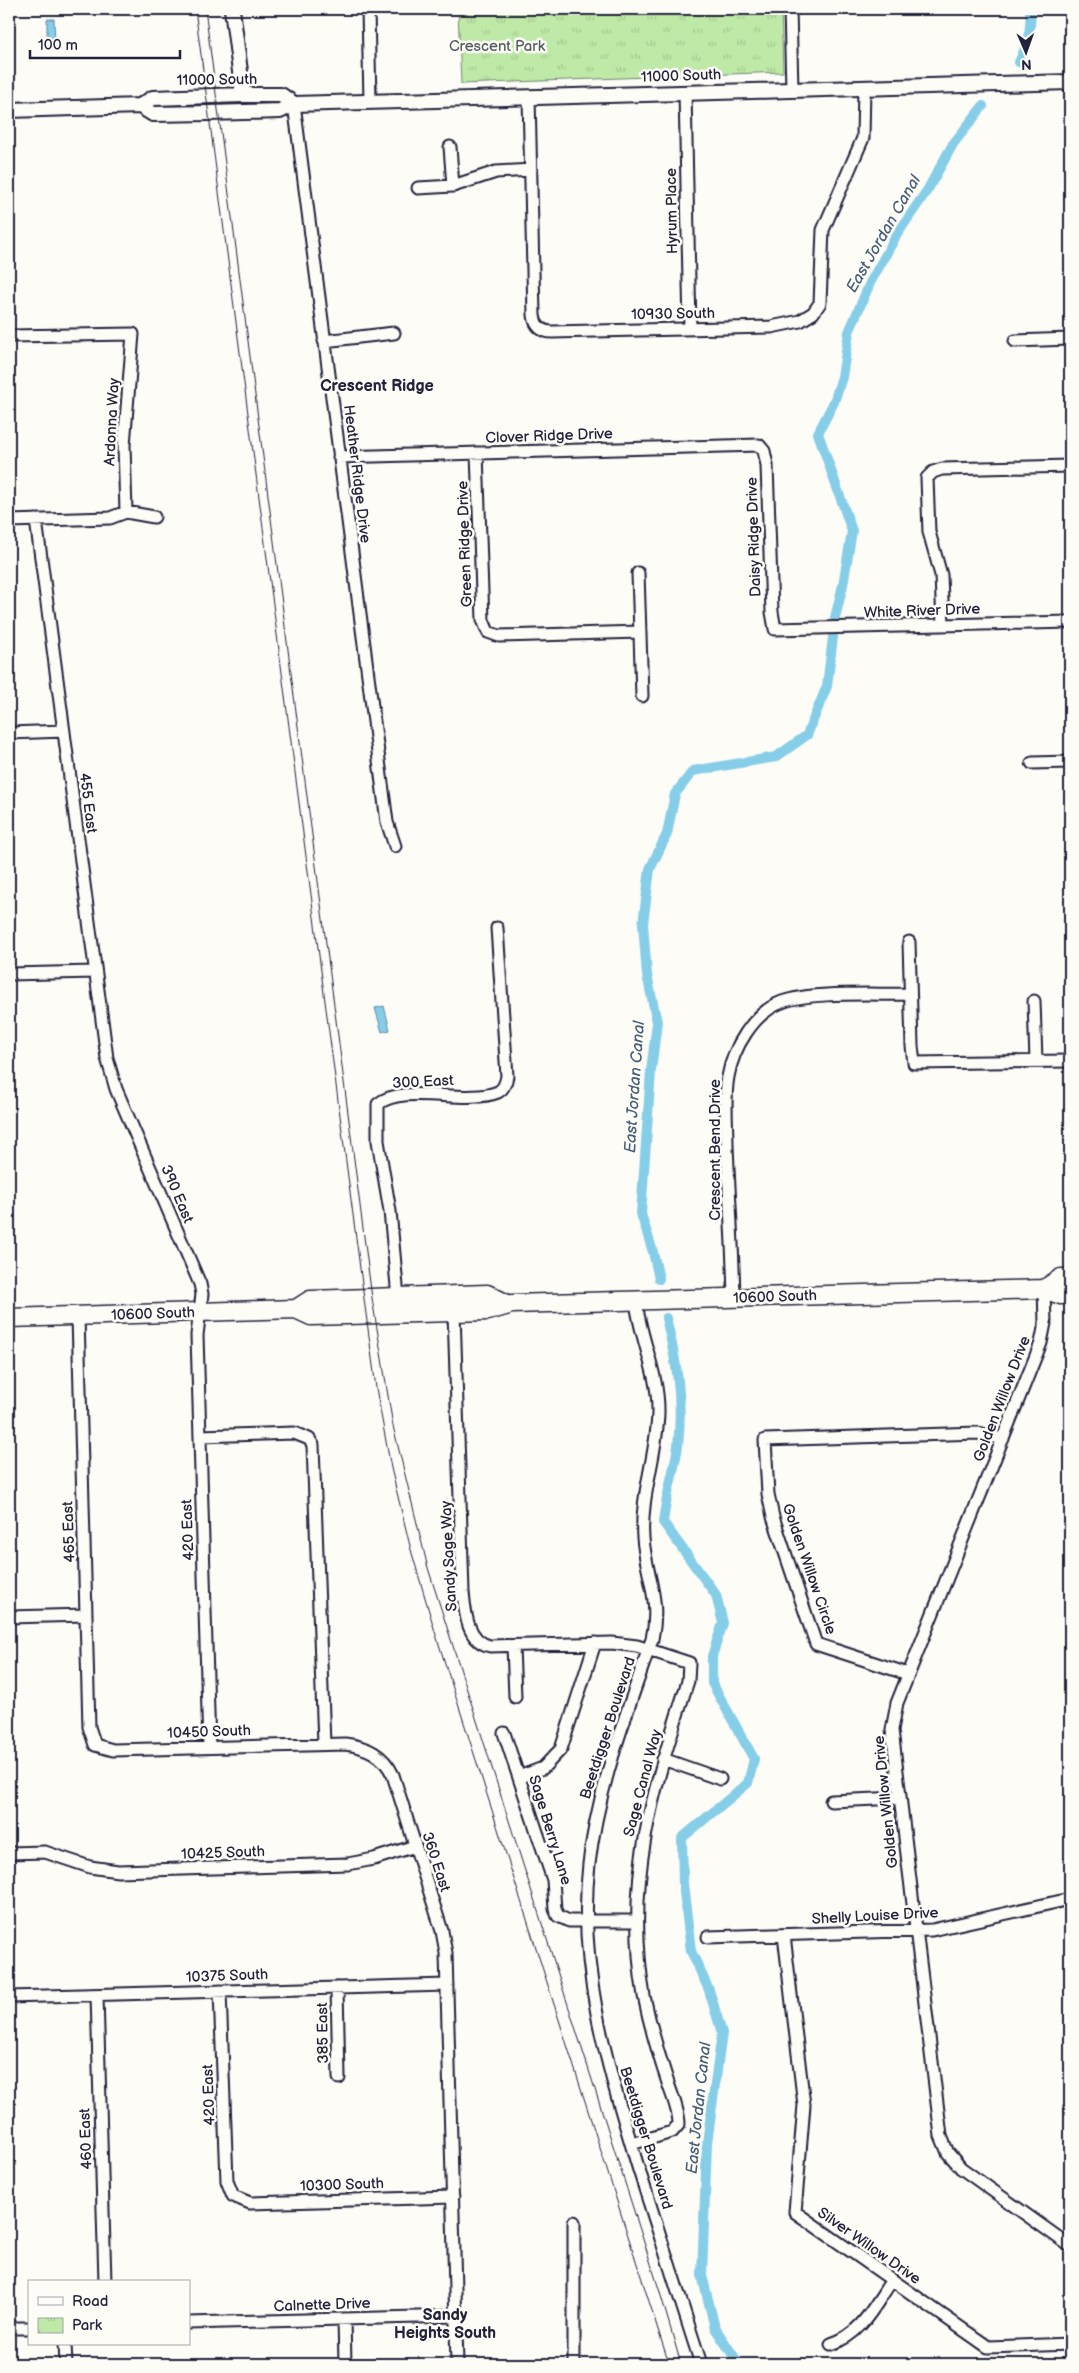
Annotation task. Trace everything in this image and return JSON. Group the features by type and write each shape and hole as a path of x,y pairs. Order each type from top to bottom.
{"main road":[{"name":"10600 South","path":"1044,1289 1061,1278 1070,1278"},
{"name":"10600 South","path":"9,1318 296,1310 311,1316 454,1312 488,1311 507,1304 1044,1289 1061,1295 1070,1294"},
{"name":"10600 South","path":"296,1310 310,1300 487,1294 507,1304"}],"street":[{"path":"232,9 243,95"},
{"path":"368,9 370,102"},
{"path":"790,9 792,89"},
{"name":"11000 South","path":"140,106 153,114 209,113 280,111 294,104 1070,82"},
{"name":"10930 South","path":"530,170 534,315 538,326 545,331 781,326 808,317 817,309 822,297 821,241 826,220 856,159 863,138 864,87"},
{"name":"Hyrum Place","path":"685,92 690,329"},
{"name":"11000 South","path":"9,110 140,106 153,98 243,95 281,95 294,104"},
{"path":"418,188 453,186 488,174 530,170 529,97"},
{"name":"Heather Ridge Drive","path":"294,104 387,822 395,846"},
{"path":"450,147 453,186"},
{"path":"324,341 394,333"},
{"name":"Ardonna Way","path":"9,336 133,334 124,446 126,512"},
{"path":"1014,341 1070,339"},
{"name":"Clover Ridge Drive","path":"340,457 759,445"},
{"name":"Daisy Ridge Drive","path":"759,445 764,451 767,465 772,612 775,629"},
{"name":"Green Ridge Drive","path":"477,453 483,620 488,632 499,636 640,632"},
{"path":"943,625 941,575 929,532 927,478 929,474 942,469 1070,466"},
{"path":"9,521 110,518 126,512 154,517"},
{"name":"455 East","path":"36,520 107,1058 116,1090"},
{"path":"638,573 642,696"},
{"name":"White River Drive","path":"775,629 1070,622"},
{"path":"9,733 64,731"},
{"path":"1032,763 1070,762"},
{"name":"300 East","path":"398,1297 390,1211 378,1141 378,1104 383,1100 412,1095 476,1095 499,1092 505,1085 507,1076 497,928"},
{"path":"909,942 914,1063 1070,1061"},
{"path":"9,974 95,972"},
{"name":"Crescent Bend Drive","path":"734,1298 726,1106 728,1076 738,1046 757,1020 767,1010 792,999 910,994"},
{"path":"1034,1001 1036,1062"},
{"name":"390 East","path":"116,1090 200,1284 202,1294 200,1312"},
{"name":"Golden Willow Drive","path":"1044,1289 1045,1323 1041,1343 908,1674 893,1721 893,1739 939,2126 944,2145 960,2168 1070,2246"},
{"name":"Beetdigger Boulevard","path":"636,1301 640,1325 655,1375 658,1400 657,1427 643,1514 644,1548 656,1608 654,1629 608,1767 597,1812 589,1864 586,1921 590,1979 600,2033 631,2144 701,2364"},
{"name":"420 East","path":"200,1312 197,1335 209,1748"},
{"name":"Sandy Sage Way","path":"454,1312 464,1603 468,1624 477,1640 490,1646 625,1644 648,1649 689,1663"},
{"name":"465 East","path":"78,1316 90,1727 95,1745"},
{"path":"200,1436 294,1433 309,1440 315,1451 324,1744"},
{"name":"Golden Willow Circle","path":"908,1674 816,1644 773,1518 768,1494 765,1440 978,1433 1003,1439"},
{"path":"9,1617 86,1615"},
{"path":"519,1777 543,1768 561,1749 595,1643"},
{"path":"513,1646 515,1697"},
{"name":"Sage Canal Way","path":"631,2144 674,2131 679,2120 648,2017 641,1971 637,1920 642,1848 650,1806 662,1759 688,1681 689,1663"},
{"name":"Sage Berry Lane","path":"504,1733 552,1880 556,1913 565,1920 637,1920"},
{"name":"10450 South","path":"95,1745 113,1750 324,1744"},
{"name":"360 East","path":"324,1744 356,1745 366,1748 383,1758 392,1775 442,1932 446,1954 457,2364"},
{"path":"662,1759 720,1780"},
{"path":"831,1801 900,1798"},
{"name":"10425 South","path":"9,1853 32,1852 57,1855 90,1867 118,1871 348,1864 374,1859 415,1846"},
{"name":"Shelly Louise Drive","path":"708,1937 915,1930 951,1926 1070,1899"},
{"name":"Silver Willow Drive","path":"784,1935 804,2105 795,2212 988,2347 1070,2344"},
{"name":"10375 South","path":"9,1997 447,1985"},
{"name":"385 East","path":"337,1988 339,2078"},
{"name":"420 East","path":"220,1992 226,2181 233,2196"},
{"name":"460 East","path":"97,1995 105,2280"},
{"name":"10300 South","path":"233,2196 250,2203 453,2197"},
{"path":"574,2222 574,2364"},
{"path":"830,2344 844,2340 856,2331 892,2280"},
{"name":"Calnette Drive","path":"190,2323 456,2316"},
{"path":"344,2319 345,2364"},
{"path":"9,2328 28,2328"},
{"path":"65,2346 66,2364"}],"green space":[{"name":"Crescent Park","path":"458,9 781,9 783,72 461,84"}],"water":[{"path":"47,19 54,19 55,41 47,41"},
{"path":"384,1006 390,1030 382,1032 375,1008"}],"waterway":[{"name":"East Jordan Canal","path":"1019,62 1029,36 1030,9"},
{"name":"East Jordan Canal","path":"835,618 843,585 852,531 818,433 834,402 842,377 849,332 870,283 896,236 928,189 953,144 983,106"},
{"name":"East Jordan Canal","path":"659,1279 641,1214 651,1071 657,1022 647,975 643,924 650,869 667,834 675,794 693,771 776,757 807,735 827,686 833,637"},
{"name":"East Jordan Canal","path":"666,1318 676,1366 680,1412 678,1446 663,1522 716,1595 723,1623 712,1656 712,1683 754,1759 748,1783 682,1838 683,1884 691,1951 709,1990 722,2033 707,2143 702,2275 715,2328 739,2364"}],"tram line":[{"path":"195,9 366,1314 376,1388 391,1468 411,1550 436,1635 669,2364"},
{"path":"205,9 372,1298 393,1426 428,1568 659,2289 681,2364"}],"district":[{"name":"Crescent Ridge","path":"377,386"},
{"name":"Sandy Heights South","path":"445,2324"}]}
